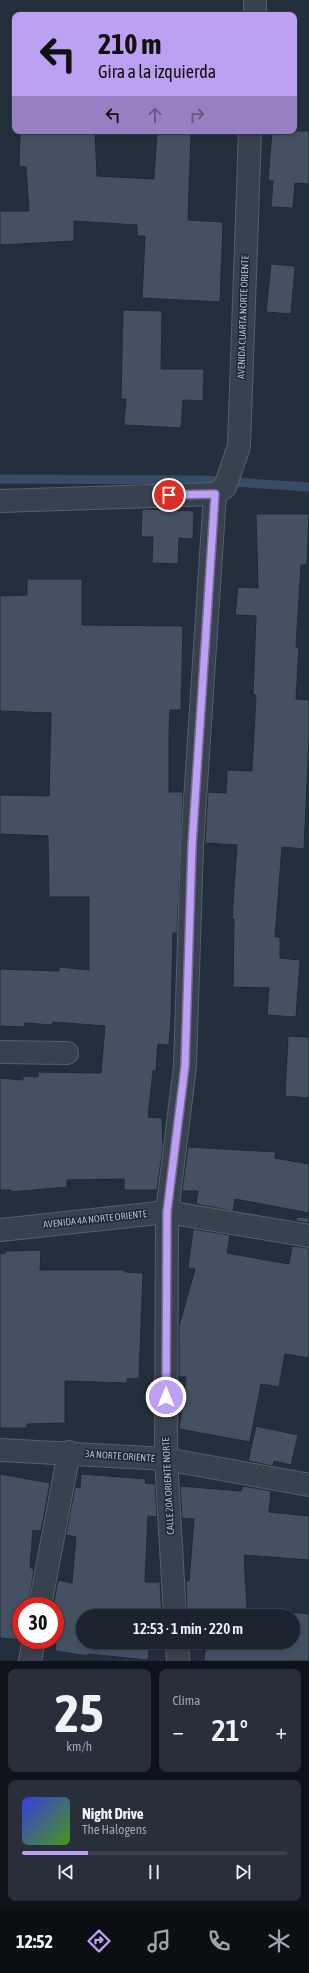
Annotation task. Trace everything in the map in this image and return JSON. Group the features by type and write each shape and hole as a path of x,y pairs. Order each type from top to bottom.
{"street":[{"path":"254,12 255,0"},
{"name":"AVENIDA CUARTA NORTE ORIENTE","path":"220,491 240,446 250,134"},
{"path":"0,501 220,491"},
{"name":"CALLE 20A ORIENTE NORTE","path":"175,1609 166,1459 167,1212 185,1066 192,846 220,491"},
{"path":"0,1052 67,1053"},
{"name":"AVENIDA 4A NORTE ORIENTE","path":"0,1230 167,1212 309,1236"},
{"name":"3A NORTE ORIENTE","path":"0,1450 69,1452 166,1459 309,1485"},
{"path":"42,1597 69,1452"},
{"path":"30,1661 32,1649"},
{"path":"177,1649 178,1661"}],"building":[{"path":"297,131 309,131 309,184 295,183 293,208 271,207 273,181 268,180 272,134 297,134"},
{"path":"20,134 95,134 97,176 154,179 157,134 191,134 188,220 223,222 220,302 142,298 145,236 137,236 137,225 74,221 74,241 0,245 0,211 29,211 26,167 19,167"},
{"path":"271,264 295,266 291,314 266,312"},
{"path":"123,310 162,311 161,369 204,369 203,401 183,400 181,428 124,425 126,399 121,399"},
{"path":"142,509 194,511 193,539 179,538 178,564 152,563 153,537 141,537"},
{"path":"256,514 309,514 307,565 301,565 296,647 299,647 296,699 309,700 309,740 304,849 282,847 275,937 280,937 280,958 300,960 296,1017 267,1015 269,988 233,987 234,919 232,919 237,845 205,843 208,792 226,793 227,770 252,771 256,695 253,695 256,616 235,615 238,587 258,588"},
{"path":"27,579 82,579 82,625 183,626 181,710 170,710 169,735 169,792 183,792 177,933 173,933 171,1019 169,1045 158,1044 156,1071 153,1071 148,1117 162,1118 163,1146 157,1190 124,1190 124,1179 67,1180 67,1187 11,1192 11,1190 0,1190 0,1078 23,1080 23,1076 38,1077 38,1072 101,1073 105,1026 53,1022 52,1025 25,1023 24,1027 0,1026 0,969 59,971 59,967 89,970 89,897 49,897 48,836 0,834 0,795 49,796 51,713 0,711 0,596 27,595"},
{"path":"288,1036 309,1037 309,1098 285,1096"},
{"path":"188,1147 276,1152 275,1158 309,1164 309,1213 235,1199 233,1211 196,1204 198,1191 182,1191"},
{"path":"297,1217 309,1218 309,1223 296,1221"},
{"path":"193,1229 230,1235 227,1253 289,1264 292,1246 309,1248 309,1358 285,1354 279,1387 261,1384 250,1442 179,1429 186,1377 179,1377 179,1326 195,1269 188,1268"},
{"path":"41,1250 40,1270 125,1270 125,1272 143,1273 139,1378 127,1379 127,1383 65,1381 65,1423 27,1424 27,1428 0,1428 0,1253 5,1254 5,1251"},
{"path":"256,1426 298,1435 291,1465 274,1461 273,1466 248,1461"},
{"path":"0,1474 50,1483 41,1531 33,1530 30,1567 34,1570 30,1597 12,1597 12,1639 0,1638"},
{"path":"81,1474 146,1479 145,1483 155,1484 157,1517 148,1516 145,1582 160,1582 162,1609 76,1609 76,1649 149,1649 148,1660 88,1654 88,1656 55,1651 55,1649 64,1649 64,1597 55,1597 58,1580 72,1583 76,1537 66,1535 75,1487 80,1488"},
{"path":"180,1486 241,1491 243,1486 271,1491 269,1512 309,1516 309,1560 244,1555 247,1608 257,1609 187,1609 186,1581 189,1581 194,1519 182,1518"},
{"path":"300,1613 309,1614 309,1661 204,1661 205,1649 300,1649"}],"waterway":[{"path":"0,479 202,480 309,487"}],"route":[{"path":"166,1397 167,1212 185,1066 192,846 215,494 169,495"}]}
